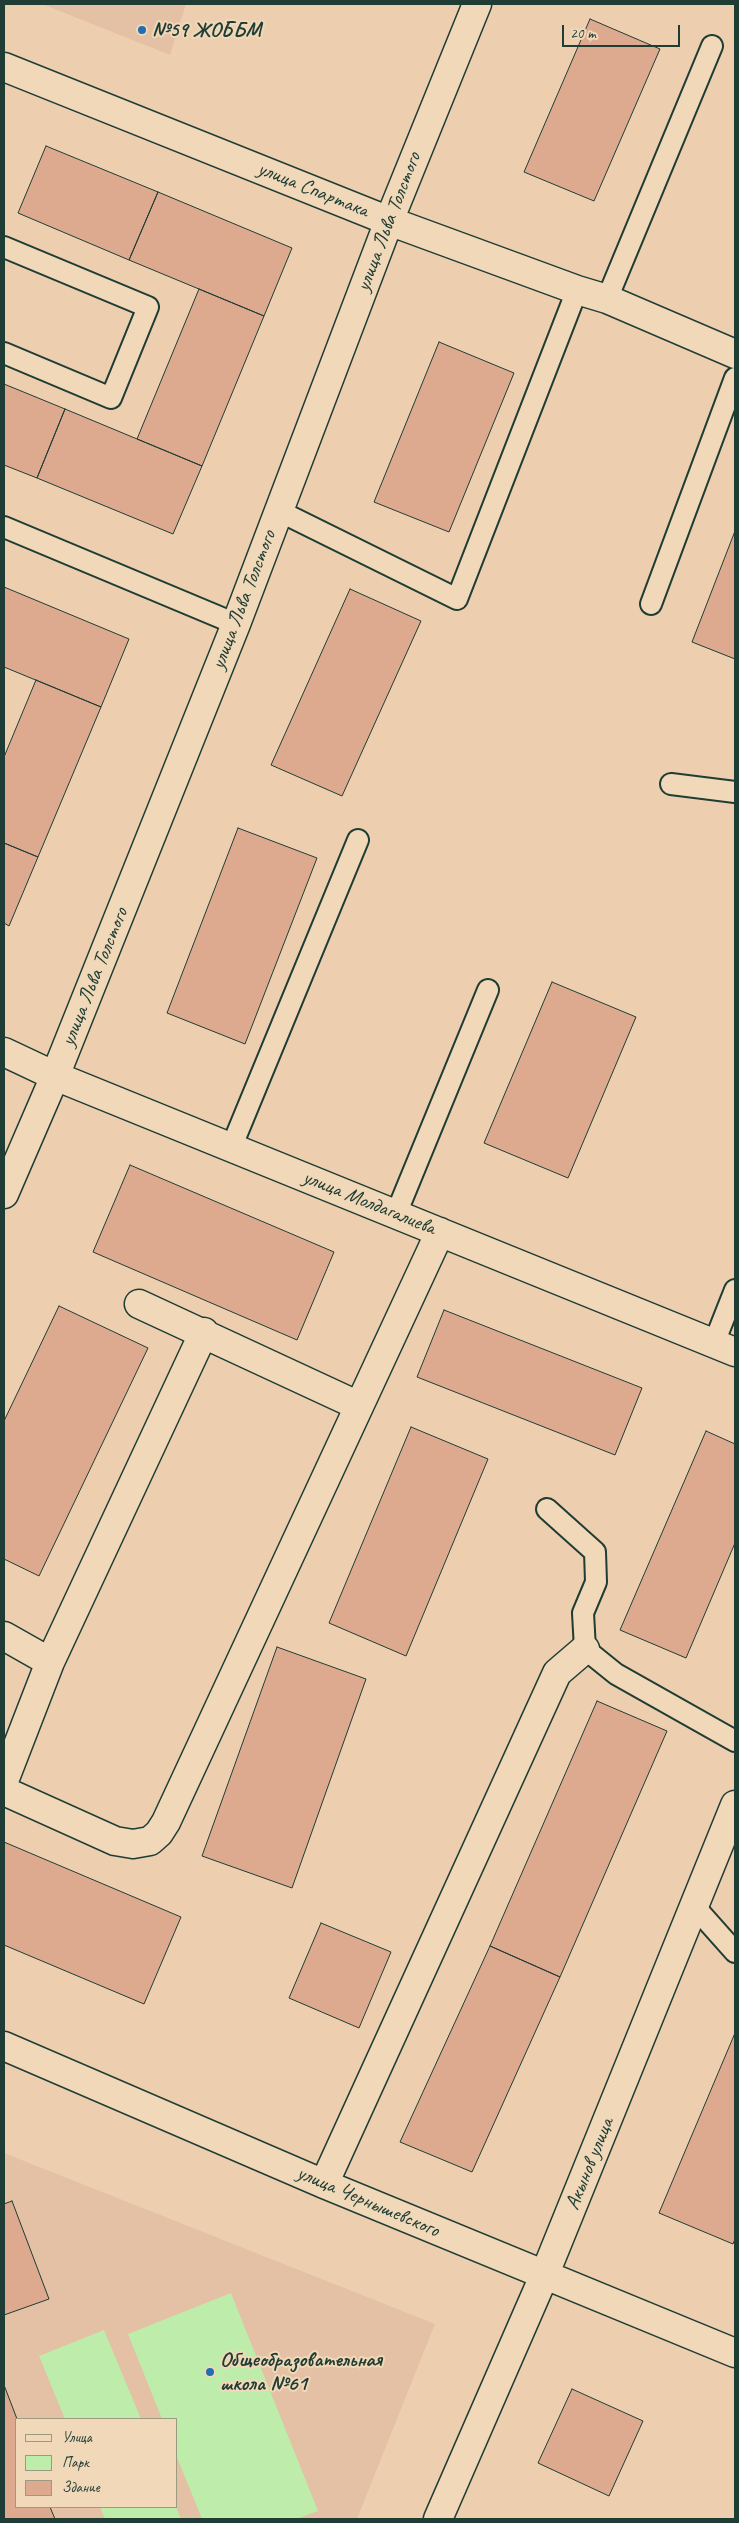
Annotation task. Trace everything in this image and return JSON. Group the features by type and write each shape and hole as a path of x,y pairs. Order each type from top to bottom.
{"street":[{"name":"улица Льва Толстого","path":"4,1194 56,1076 236,624 389,221 477,4"},
{"name":"улица Спартака","path":"4,66 389,221 577,290 607,299 735,354"},
{"name":"улица Молдагалиева","path":"4,1052 56,1076 231,1148 724,1347"},
{"path":"4,1791 115,1840 133,1844 150,1840 158,1833 166,1822 440,1232"},
{"path":"139,1304 204,1332 359,1406"},
{"path":"4,1781 50,1662 204,1332"},
{"path":"4,1636 50,1662"},
{"path":"324,2184 556,1673 584,1649"},
{"name":"Акынов улица","path":"438,2519 544,2276 694,1906 733,1818"},
{"name":"улица Чернышевского","path":"4,2046 324,2184 735,2353"}],"lane":[{"path":"607,299 712,46"},
{"path":"4,247 148,307 111,398 4,353"},
{"path":"279,511 457,599 577,290"},
{"path":"650,604 735,378"},
{"path":"4,526 236,624"},
{"path":"671,784 735,792"},
{"path":"231,1148 358,840"},
{"path":"396,1214 488,990"},
{"path":"724,1347 735,1290"},
{"path":"548,1509 594,1552 596,1582 583,1613 584,1649 616,1674 735,1741"},
{"path":"694,1906 735,1952"}],"shaded area":[{"name":"№59 ЖОББМ","path":"42,4 186,4 170,55"},
{"name":"Общеобразовательная школа №61","path":"4,2153 435,2324 357,2519 4,2519"}],"green space":[{"path":"231,2293 318,2511 296,2519 202,2519 178,2460 178,2418 162,2418 128,2334"},
{"path":"104,2330 141,2418 65,2418 39,2356"},
{"path":"100,2508 176,2508 181,2519 105,2519"}],"building":[{"path":"590,19 660,49 594,201 524,172"},
{"path":"46,146 158,192 129,260 18,213"},
{"path":"158,192 292,248 264,316 129,260"},
{"path":"199,289 264,316 202,466 137,439"},
{"path":"439,342 514,373 449,532 374,502"},
{"path":"4,384 65,409 37,478 4,465"},
{"path":"65,409 202,466 173,534 37,478"},
{"path":"735,531 735,659 692,642"},
{"path":"4,587 129,639 101,707 4,667"},
{"path":"350,589 421,621 342,796 271,765"},
{"path":"36,680 101,707 38,857 4,843 4,757"},
{"path":"238,828 317,858 245,1044 167,1013"},
{"path":"4,843 38,857 9,926 4,923"},
{"path":"552,982 636,1017 568,1178 484,1143"},
{"path":"130,1165 334,1252 297,1340 93,1252"},
{"path":"59,1306 148,1348 39,1576 4,1559 4,1421"},
{"path":"444,1310 642,1388 615,1455 417,1377"},
{"path":"411,1427 488,1459 406,1656 329,1623"},
{"path":"706,1431 735,1444 735,1543 686,1658 620,1630"},
{"path":"277,1647 366,1679 292,1888 202,1856"},
{"path":"597,1701 667,1731 560,1977 490,1946"},
{"path":"4,1842 181,1917 144,2004 4,1945"},
{"path":"321,1923 391,1952 359,2028 289,1998"},
{"path":"490,1946 560,1977 472,2172 400,2142"},
{"path":"735,2033 735,2239 733,2244 659,2213"},
{"path":"12,2201 49,2299 4,2315 4,2204"},
{"path":"4,2385 17,2418 15,2418 15,2508 50,2508 55,2519 4,2519"},
{"path":"572,2389 643,2421 609,2496 538,2463"}],"place":[{"name":"№59 ЖОББМ","path":"142,30"},
{"name":"Общеобразовательная школа №61","path":"210,2372"}]}
